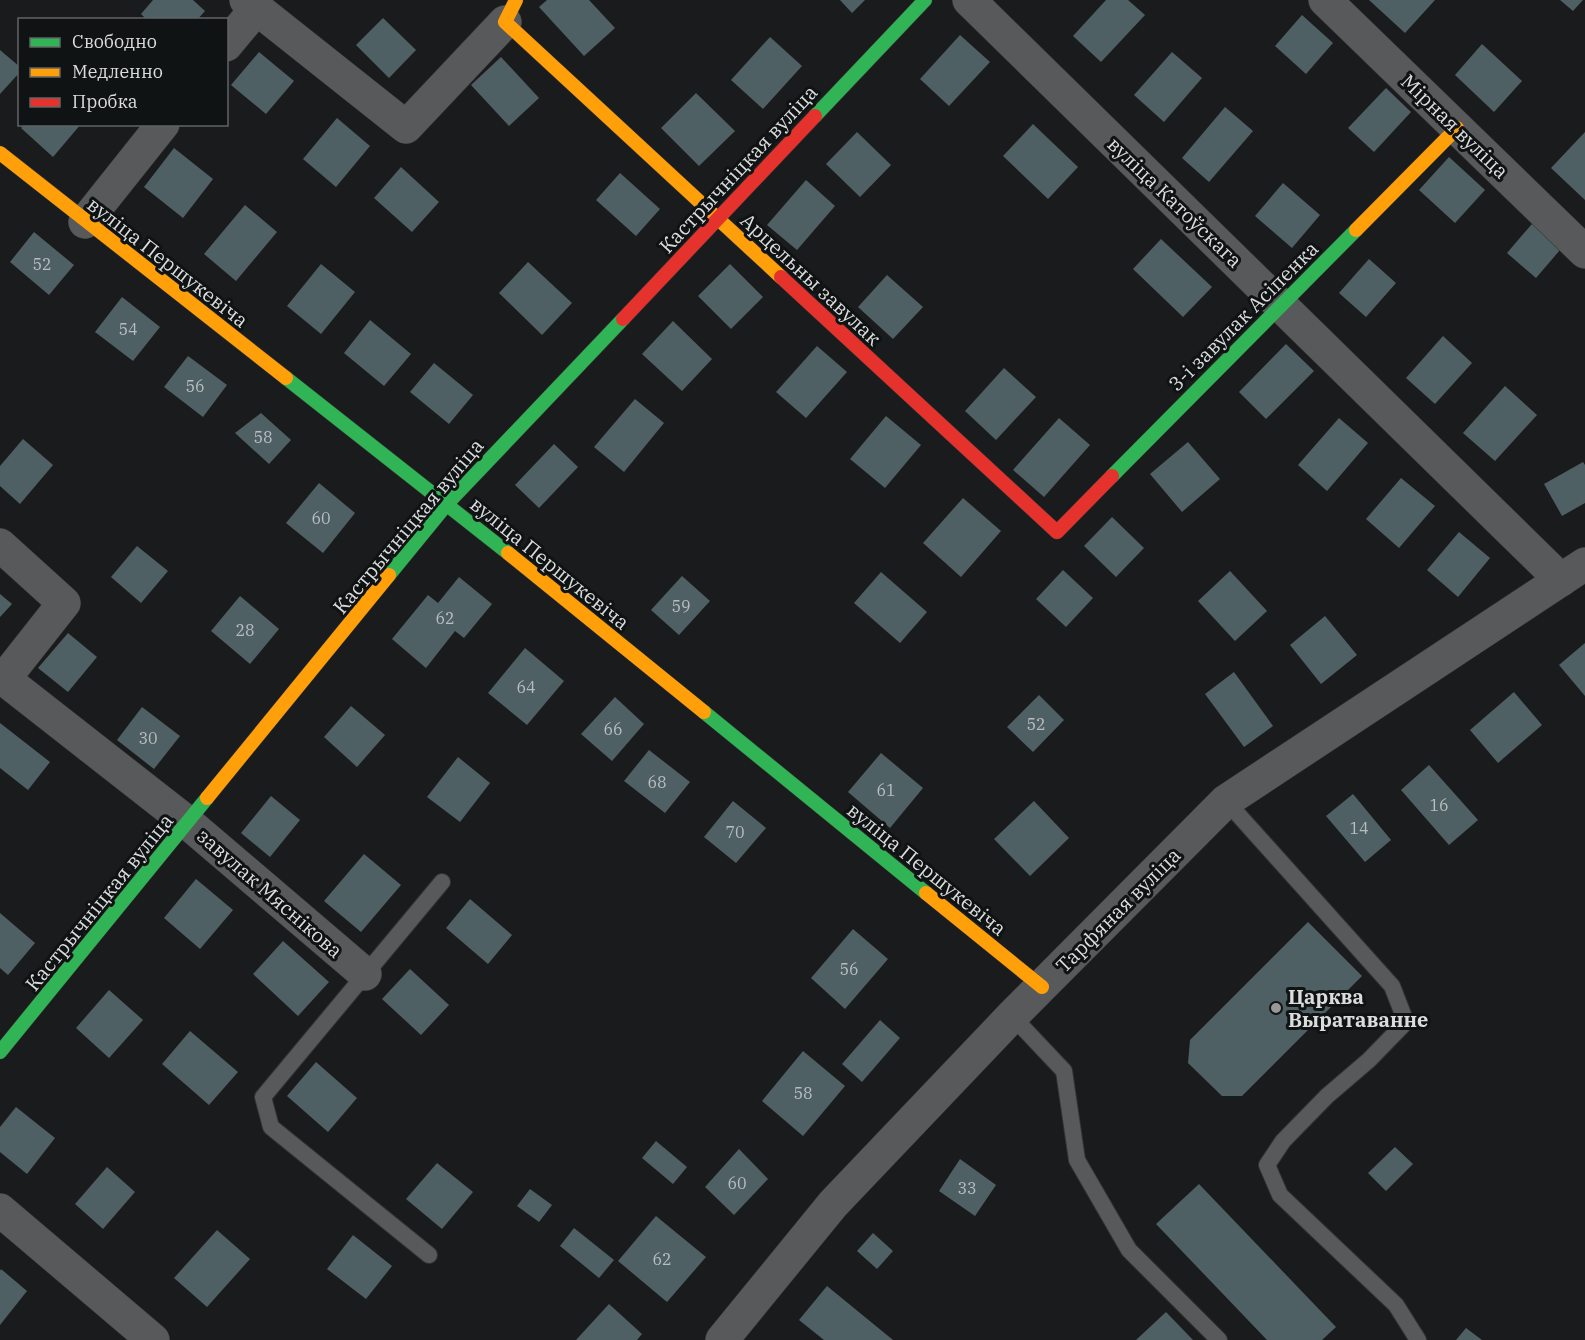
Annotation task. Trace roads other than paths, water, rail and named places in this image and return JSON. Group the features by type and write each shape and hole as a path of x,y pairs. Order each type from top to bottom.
{"street":[{"name":"Кастрычніцкая вуліца","path":"0,1052 447,504 925,0"},
{"name":"вуліца Катоўскага","path":"969,0 1281,306 1573,572"},
{"name":"Мірная вуліца","path":"1328,1 1585,252"},
{"path":"228,42 251,4 406,127 511,11"},
{"name":"Арцельны завулак","path":"511,11 717,220 1057,532"},
{"path":"85,222 161,126"},
{"name":"3-і завулак Асіпенка","path":"1057,532 1457,128"},
{"name":"вуліца Першукевіча","path":"0,153 447,504 1041,987"},
{"name":"завулак Мяснікова","path":"0,545 64,603 2,682 188,823 365,974"},
{"name":"Тарфяная вуліца","path":"722,1340 832,1204 1012,1016 1227,801 1573,572"},
{"path":"0,1210 153,1340"}],"lane":[{"path":"1227,801 1392,986 1406,1022 1283,1141 1268,1165 1280,1195 1396,1305 1418,1340"},
{"path":"429,1255 270,1127 263,1097 442,882"},
{"path":"1012,1016 1064,1071 1077,1160 1129,1250 1219,1340"}],"place":[{"name":"Царква Выратаванне","path":"1276,1008"}]}
